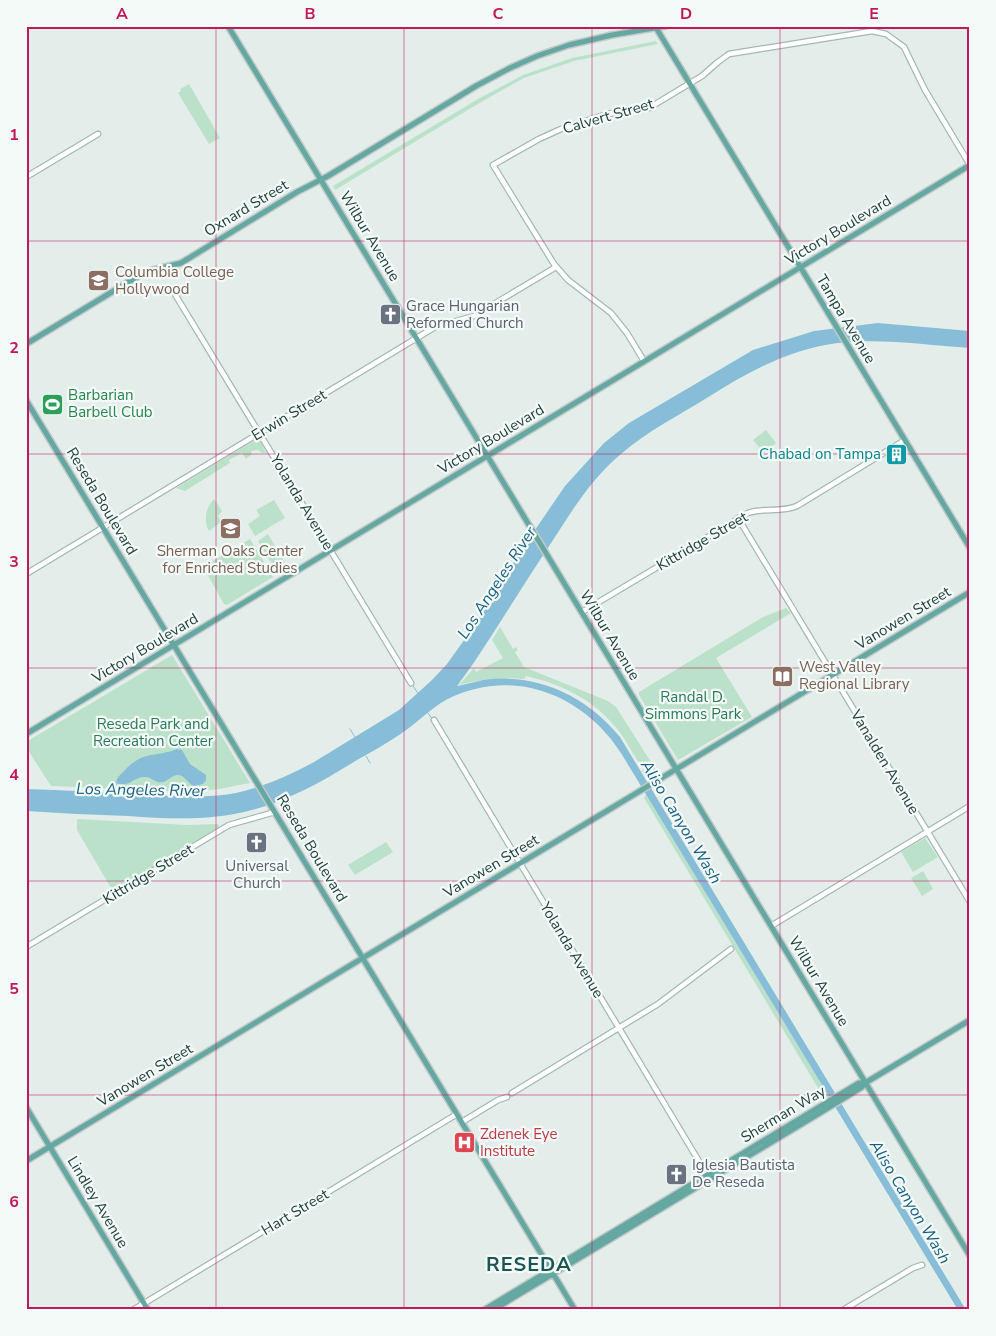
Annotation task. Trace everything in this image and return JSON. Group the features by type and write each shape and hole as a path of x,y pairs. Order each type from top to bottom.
{"main road":[{"name":"Wilbur Avenue","path":"228,26 970,1256"},
{"name":"Oxnard Street","path":"26,344 145,272 181,263 476,86 510,68 553,50 612,35 666,26"},
{"name":"Tampa Avenue","path":"656,27 970,548"},
{"name":"Victory Boulevard","path":"26,734 970,165"},
{"name":"Reseda Boulevard","path":"26,400 575,1310"},
{"name":"Vanowen Street","path":"26,1161 970,592"},
{"name":"Sherman Way","path":"484,1310 840,1097 862,1087 970,1020"},
{"name":"Lindley Avenue","path":"26,1107 148,1310"},
{"name":"Sherman Way","path":"493,1310 552,1271"}],"street":[{"name":"Calvert Street","path":"556,267 493,165 561,129 606,114 649,108 705,75 724,57 735,52 872,31 893,37 902,43 925,90 970,165"},
{"path":"26,177 98,134"},
{"path":"556,267 568,280 611,313 627,333 644,362"},
{"name":"Erwin Street","path":"26,574 438,325 474,316 556,267"},
{"name":"Yolanda Avenue","path":"176,296 411,683"},
{"name":"Kittridge Street","path":"582,612 738,518 755,510 783,510 796,506 904,440"},
{"name":"Vanalden Avenue","path":"738,518 970,902"},
{"name":"Yolanda Avenue","path":"434,720 709,1177"},
{"path":"771,926 970,806"},
{"name":"Kittridge Street","path":"26,947 230,825 274,810"},
{"path":"512,1093 658,1004 732,949"},
{"path":"462,1122 506,1096"},
{"name":"Hart Street","path":"133,1310 457,1114"},
{"path":"843,1310 913,1268 922,1265"}],"green space":[{"path":"656,41 658,44 574,61 524,78 335,190 333,186 478,99 523,75 572,58"},
{"path":"189,84 220,138 209,144 178,93 181,91 180,89"},
{"path":"766,430 776,443 764,453 753,440"},
{"path":"257,439 260,440 266,453 258,450 251,451 252,454 246,459 242,453 229,460 230,463 185,491 176,488"},
{"path":"214,499 222,511 218,516 221,522 209,531 206,514"},
{"path":"274,500 285,518 255,536 248,524 260,516 256,510"},
{"path":"268,534 288,568 278,574 258,541"},
{"path":"250,539 273,577 227,605 224,604 203,567"},
{"name":"Randal D. Simmons Park","path":"786,608 791,613 716,658 752,717 678,760 639,692 763,617"},
{"path":"500,627 513,649 516,647 518,650 515,652 524,667 608,701 616,707 658,773 648,780 642,771 645,769 612,722 579,696 554,684 526,676 524,679 492,679 459,685 474,668 476,672 503,658 492,640"},
{"name":"Reseda Park and Recreation Center","path":"172,655 250,783 191,792 51,786 26,747 26,742"},
{"path":"646,794 829,1097 824,1098 644,798"},
{"path":"77,819 188,825 218,824 219,827 115,890 111,888 77,830"},
{"path":"925,838 938,857 913,872 901,852"},
{"path":"386,842 393,852 355,875 348,865"},
{"path":"923,871 933,889 922,896 911,878"}],"water":[{"path":"878,323 970,331 970,348 871,341 838,343 803,350 755,370 653,431 611,463 584,494 457,686 487,680 510,679 546,685 579,700 594,711 620,737 966,1310 958,1310 621,753 606,733 589,717 569,703 548,693 525,687 502,685 478,688 454,696 447,699 394,738 319,782 280,801 237,814 206,818 175,818 26,811 26,789 174,796 224,795 266,784 314,762 399,710 447,664 565,486 604,443 629,423 753,350 814,331"},
{"path":"177,749 182,750 190,764 206,775 206,780 203,784 193,786 182,776 178,775 161,782 141,777 124,784 116,783 121,774 138,760 150,755"}],"waterway":[{"path":"412,684 419,695"},
{"path":"428,713 433,720"},
{"path":"350,729 355,737"},
{"path":"366,756 370,763"}],"place":[{"name":"Columbia College Hollywood","path":"99,281"},
{"name":"Grace Hungarian Reformed Church","path":"390,315"},
{"name":"Barbarian Barbell Club","path":"52,404"},
{"name":"Chabad on Tampa","path":"897,454"},
{"name":"Sherman Oaks Center for Enriched Studies","path":"230,528"},
{"name":"West Valley Regional Library","path":"783,676"},
{"name":"Universal Church","path":"257,843"},
{"name":"Zdenek Eye Institute","path":"464,1143"},
{"name":"Iglesia Bautista De Reseda","path":"676,1174"}],"district":[{"name":"RESEDA","path":"529,1264"}],"water label":[{"name":"Los Angeles River","path":"497,583"},
{"name":"Los Angeles River","path":"141,790"},
{"name":"Aliso Canyon Wash","path":"681,822"},
{"name":"Aliso Canyon Wash","path":"910,1202"}]}
